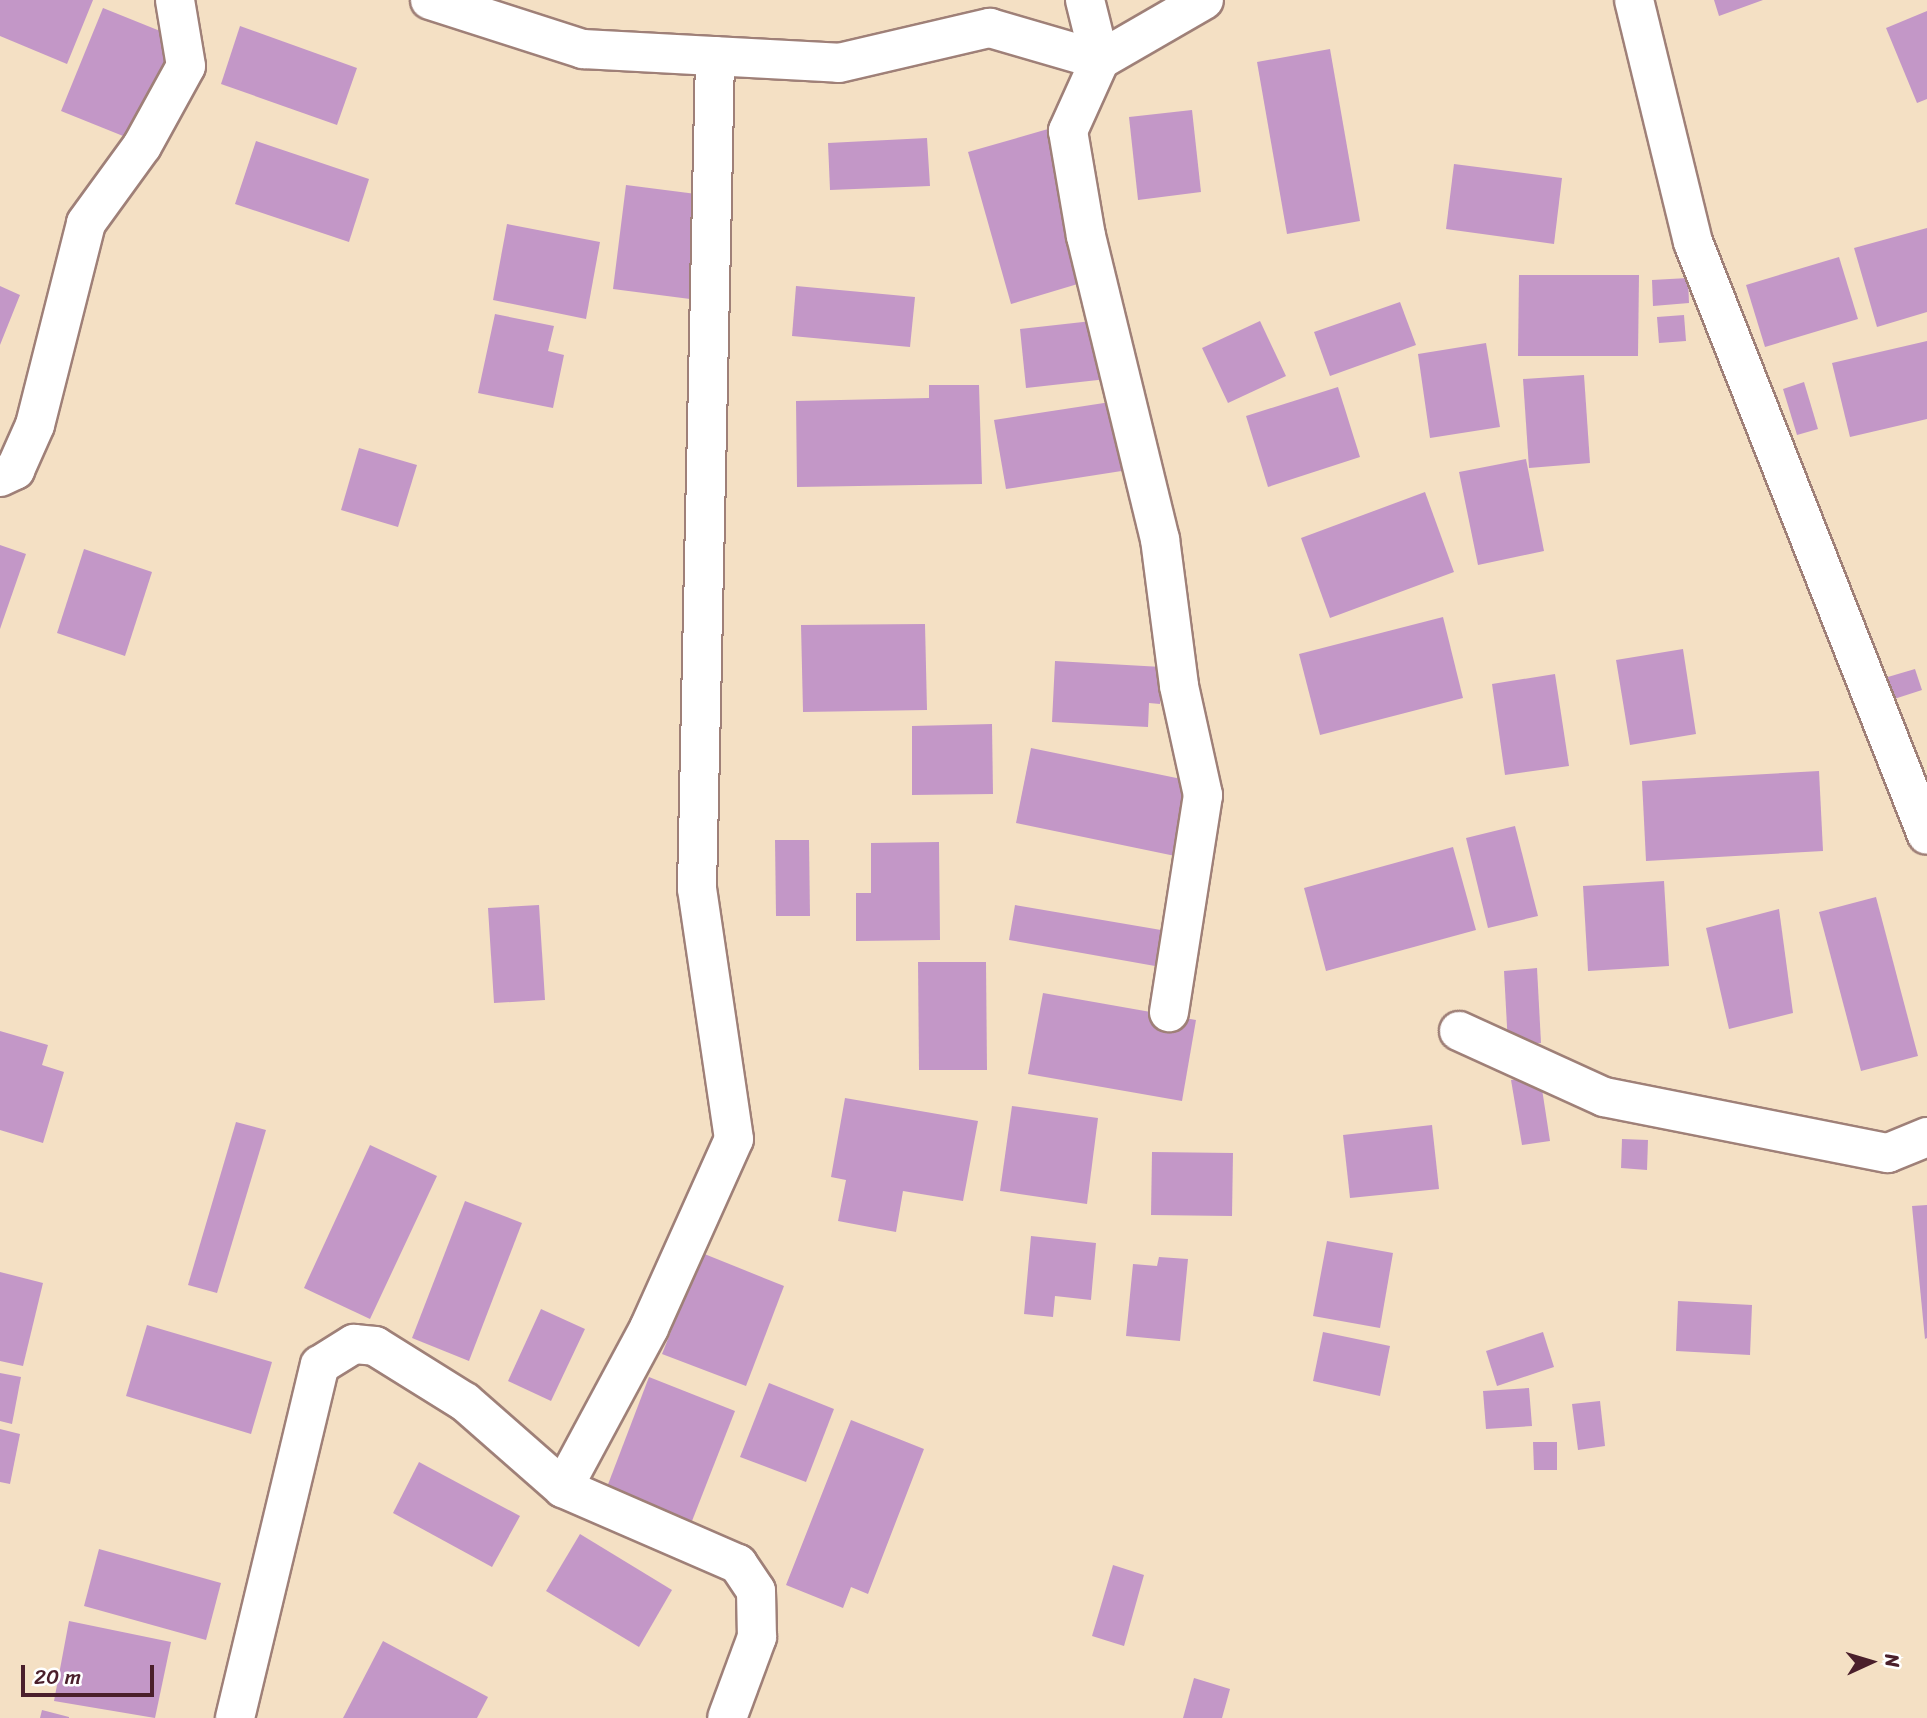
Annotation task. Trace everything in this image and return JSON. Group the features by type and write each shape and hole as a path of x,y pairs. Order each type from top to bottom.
{"street":[{"path":"0,477 15,470 35,425 86,223 142,146 186,66 175,0"},
{"path":"430,0 583,49 839,63 990,27 1100,60"},
{"path":"1086,0 1100,60"},
{"path":"1169,1012 1203,795 1179,686 1160,539 1089,250 1068,131 1100,60 1204,0"},
{"path":"1634,0 1693,242 1927,835"},
{"path":"564,1488 649,1328 734,1139 697,889 715,56"},
{"path":"1459,1031 1604,1097 1888,1153 1927,1137"},
{"path":"235,1718 320,1365 338,1349 375,1346 465,1402 564,1488 737,1564 756,1591 757,1637 727,1718"}],"building":[{"path":"0,0 93,0 67,64 0,36"},
{"path":"1714,0 1763,0 1719,16"},
{"path":"103,8 175,37 133,140 61,111"},
{"path":"1927,11 1927,99 1917,103 1886,28"},
{"path":"240,26 357,68 337,125 221,84"},
{"path":"1330,49 1360,221 1287,234 1257,62"},
{"path":"1192,110 1201,192 1138,200 1129,117"},
{"path":"1048,129 1091,280 1011,304 968,152"},
{"path":"927,138 930,186 830,190 828,143"},
{"path":"256,141 369,179 349,242 235,204"},
{"path":"1454,164 1562,178 1554,244 1446,229"},
{"path":"626,185 704,195 690,299 613,289"},
{"path":"507,224 600,242 586,319 493,300"},
{"path":"1927,228 1927,312 1877,327 1854,248"},
{"path":"1839,257 1858,319 1765,347 1746,285"},
{"path":"1519,275 1639,275 1638,356 1518,356"},
{"path":"1688,278 1689,303 1653,306 1652,280"},
{"path":"0,286 20,295 0,345"},
{"path":"796,286 915,297 910,347 792,336"},
{"path":"1400,302 1416,345 1330,376 1314,332"},
{"path":"495,314 554,326 548,351 564,355 553,408 478,393"},
{"path":"1684,315 1686,341 1659,343 1657,317"},
{"path":"1101,320 1107,379 1026,388 1020,329"},
{"path":"1260,321 1286,376 1228,403 1202,348"},
{"path":"1927,341 1927,419 1850,437 1832,363"},
{"path":"1486,343 1500,427 1430,438 1418,354"},
{"path":"1584,375 1590,463 1529,468 1523,379"},
{"path":"1804,382 1818,429 1797,435 1783,389"},
{"path":"929,385 979,385 982,484 797,487 796,401 929,398"},
{"path":"1338,387 1360,457 1268,487 1246,416"},
{"path":"1117,401 1128,470 1006,489 994,420"},
{"path":"359,448 417,465 398,527 341,510"},
{"path":"1526,459 1544,551 1478,565 1459,472"},
{"path":"1425,492 1454,572 1330,618 1301,538"},
{"path":"0,545 26,554 0,629"},
{"path":"84,549 152,572 125,656 57,633"},
{"path":"1443,617 1463,698 1320,735 1299,654"},
{"path":"925,624 927,710 803,712 801,625"},
{"path":"1683,649 1696,734 1630,745 1616,660"},
{"path":"1055,661 1162,667 1160,704 1149,703 1148,727 1052,722"},
{"path":"1915,669 1922,690 1888,701 1881,679"},
{"path":"1555,674 1569,766 1505,775 1492,684"},
{"path":"992,724 993,794 912,795 912,726"},
{"path":"1031,748 1196,782 1180,857 1016,823"},
{"path":"1819,771 1823,851 1646,861 1642,781"},
{"path":"1515,826 1538,916 1488,928 1466,838"},
{"path":"775,840 809,840 810,916 776,916"},
{"path":"939,842 940,940 856,941 856,893 871,893 871,843"},
{"path":"1453,847 1476,930 1326,971 1304,888"},
{"path":"1664,881 1669,966 1588,971 1583,886"},
{"path":"1876,897 1918,1056 1861,1071 1819,912"},
{"path":"539,905 545,1000 494,1003 488,908"},
{"path":"1015,905 1161,930 1155,966 1009,940"},
{"path":"1779,909 1793,1013 1729,1029 1706,928"},
{"path":"918,962 986,962 987,1070 919,1070"},
{"path":"1537,968 1541,1043 1508,1045 1504,971"},
{"path":"1043,993 1196,1020 1182,1101 1028,1074"},
{"path":"0,1031 48,1045 42,1065 64,1072 43,1143 0,1130"},
{"path":"1540,1076 1550,1141 1522,1145 1511,1080"},
{"path":"845,1098 978,1121 963,1201 903,1191 896,1232 838,1221 846,1180 831,1177"},
{"path":"1012,1106 1098,1118 1087,1204 1000,1191"},
{"path":"236,1122 266,1130 217,1293 188,1285"},
{"path":"1432,1125 1439,1189 1350,1198 1343,1135"},
{"path":"1622,1139 1648,1140 1647,1170 1621,1168"},
{"path":"370,1145 437,1176 370,1319 304,1288"},
{"path":"1152,1152 1233,1153 1232,1216 1151,1215"},
{"path":"465,1201 522,1223 469,1361 412,1338"},
{"path":"1927,1205 1927,1338 1925,1339 1912,1206"},
{"path":"1031,1236 1096,1243 1091,1300 1055,1296 1053,1317 1024,1314"},
{"path":"1327,1241 1393,1253 1380,1328 1313,1316"},
{"path":"702,1253 784,1286 746,1386 662,1354"},
{"path":"1159,1257 1188,1259 1180,1341 1126,1336 1133,1264 1157,1266"},
{"path":"0,1272 43,1283 23,1366 0,1361"},
{"path":"1678,1301 1752,1305 1750,1355 1676,1351"},
{"path":"541,1309 585,1329 551,1401 508,1381"},
{"path":"147,1325 272,1362 251,1434 126,1396"},
{"path":"1323,1332 1390,1346 1380,1396 1313,1381"},
{"path":"1543,1332 1554,1367 1497,1386 1486,1351"},
{"path":"0,1373 21,1377 12,1424 0,1421"},
{"path":"649,1377 735,1411 692,1521 607,1487"},
{"path":"769,1383 834,1409 806,1482 740,1457"},
{"path":"1529,1388 1532,1426 1486,1429 1483,1391"},
{"path":"1600,1401 1605,1446 1578,1450 1572,1404"},
{"path":"851,1420 924,1449 868,1594 851,1587 843,1608 786,1585"},
{"path":"0,1429 20,1434 10,1484 0,1482"},
{"path":"1533,1442 1557,1442 1557,1470 1534,1470"},
{"path":"419,1462 520,1516 492,1567 393,1513"},
{"path":"580,1534 672,1590 639,1647 546,1591"},
{"path":"99,1549 221,1583 206,1640 84,1606"},
{"path":"1113,1565 1144,1575 1124,1646 1092,1636"},
{"path":"69,1621 171,1642 155,1718 54,1701"},
{"path":"383,1641 488,1697 477,1718 343,1718"},
{"path":"1194,1678 1230,1689 1222,1718 1183,1718"},
{"path":"42,1710 69,1717 69,1718 40,1718"}]}
